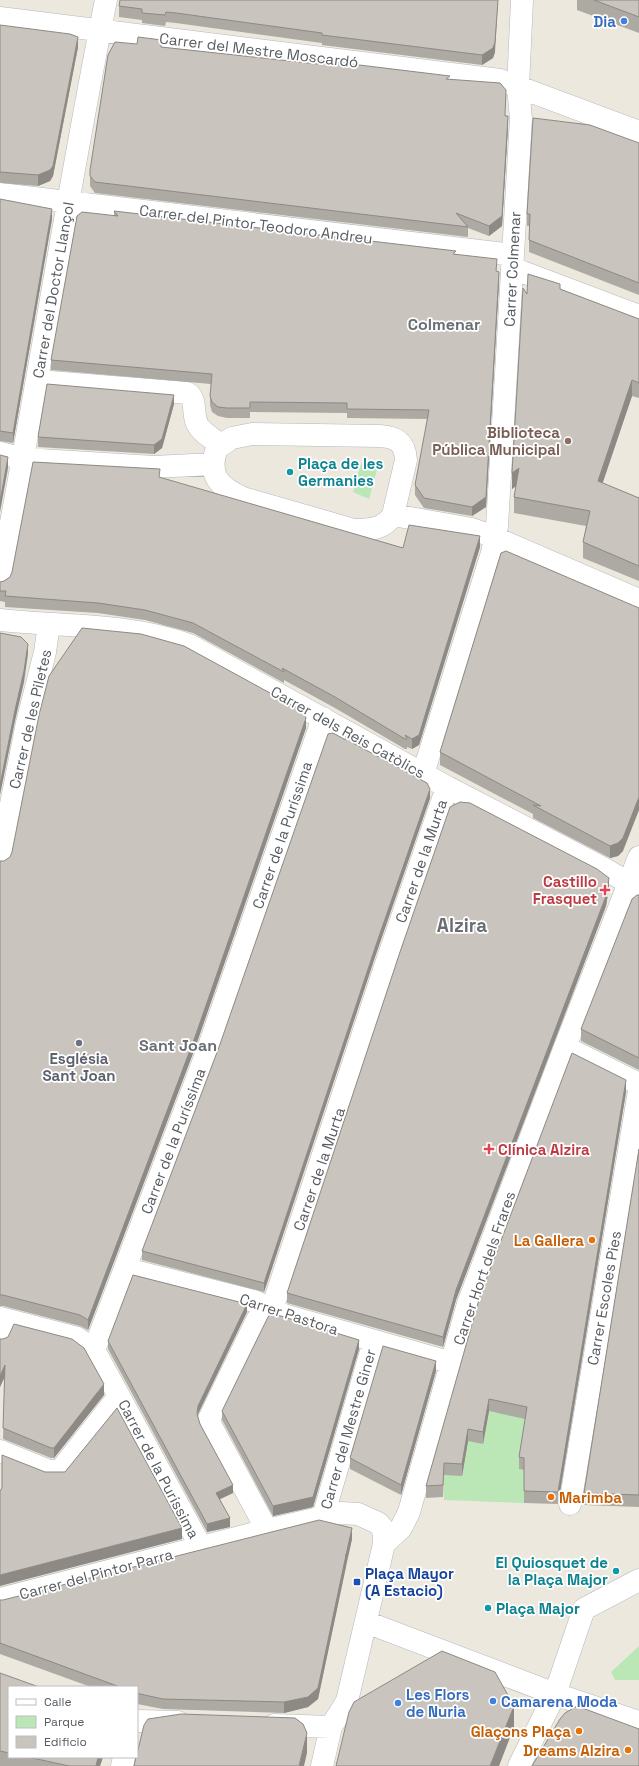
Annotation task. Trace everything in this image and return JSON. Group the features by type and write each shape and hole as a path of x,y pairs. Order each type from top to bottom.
{"street":[{"name":"Carrer del Doctor Llançol","path":"0,580 24,459 68,202 106,0"},
{"name":"Carrer Colmenar","path":"496,538 521,119 518,87 522,0"},
{"name":"Carrer del Mestre Moscardó","path":"0,18 500,80 639,132"},
{"name":"Carrer del Pintor Teodoro Andreu","path":"0,194 513,261 639,316"},
{"path":"0,453 24,459 154,467 217,454 232,438 252,434 393,437 403,446 406,460 393,514 384,524 371,530 354,530 243,498 230,492 216,479 217,454 198,426 194,417 193,400 187,393 38,381"},
{"path":"393,514 472,529 639,600"},
{"path":"423,774 496,538"},
{"name":"Carrer dels Reis Catòlics","path":"0,620 90,627 163,637 189,645 447,787 634,886"},
{"name":"Carrer de les Piletes","path":"0,860 27,723 45,652 49,624"},
{"name":"Carrer de la Puríssima","path":"201,1547 94,1350 126,1269 207,1052 323,718"},
{"name":"Carrer de la Murta","path":"272,1309 388,958 447,787"},
{"name":"Carrer Hort dels Frares","path":"384,1544 401,1528 409,1512 468,1304 565,1047 634,886 639,857"},
{"path":"565,1047 639,1084"},
{"name":"Carrer Escoles Pies","path":"570,1504 639,1091"},
{"name":"Carrer Pastora","path":"126,1269 254,1300 284,1315 452,1363"},
{"path":"267,1530 211,1426 209,1419 257,1320 263,1312 272,1309"},
{"path":"2,1325 77,1338 94,1350"},
{"name":"Carrer del Mestre Giner","path":"323,1517 374,1341"},
{"path":"0,1451 49,1471 60,1471 119,1396"},
{"name":"Carrer del Pintor Parra","path":"0,1599 267,1530 341,1513 351,1513 369,1518 378,1523 384,1530 384,1544"},
{"path":"322,1766 331,1727 347,1701 384,1544"},
{"path":"519,1766 550,1703 584,1609 639,1580"},
{"path":"366,1622 550,1703 639,1722"},
{"path":"138,1721 200,1723"},
{"path":"256,1724 331,1727"}],"green space":[{"path":"361,463 377,469 369,499 353,492"},
{"path":"531,1396 519,1469 524,1470 524,1503 444,1500 444,1475 469,1437 489,1411 498,1413"},
{"path":"639,1646 639,1680 615,1680 611,1672"}],"building":[{"path":"120,0 498,0 495,42 493,48 482,55 322,35 322,33 176,13 166,12 165,15 142,13 142,9 119,6"},
{"path":"594,0 639,0 639,17"},
{"path":"0,25 70,34 78,37 53,166 50,170 38,175 0,172"},
{"path":"138,37 162,40 161,47 318,64 318,60 450,76 446,79 500,83 506,90 505,116 508,116 502,216 489,226 456,213 468,227 95,182 90,176 90,170 108,55 115,42 137,44"},
{"path":"533,118 590,125 639,143 639,283 529,240 530,214 527,214"},
{"path":"0,199 52,209 13,433 0,431"},
{"path":"114,211 456,251 453,254 497,259 496,271 499,272 486,497 472,507 424,498 415,485 429,410 347,409 347,403 250,402 250,408 218,407 212,402 210,396 212,374 51,360 77,216 82,212 118,216"},
{"path":"528,274 560,284 560,289 639,319 639,383 632,380 598,481 639,498 639,566 583,542 590,511 514,497 519,468 512,473 523,288 527,294"},
{"path":"47,384 174,395 162,439 154,445 38,437"},
{"path":"0,455 8,457 0,502"},
{"path":"33,462 160,469 159,477 403,548 409,525 480,536 419,735 412,739 405,735 407,739 405,739 335,697 282,668 284,672 193,623 145,610 98,603 5,596 6,591 0,591 0,582 10,577 12,572"},
{"path":"506,551 639,608 639,797 623,838 618,843 610,846 533,805 541,806 440,752 501,553"},
{"path":"82,628 141,634 184,646 303,711 306,718 195,1037 88,1320 80,1315 0,1295 0,861 4,861 10,857 12,852 39,715 49,676"},
{"path":"0,633 21,637 28,644 24,671 0,785"},
{"path":"333,733 346,740 346,736 358,743 353,743 427,783 430,789 376,945 264,1283 142,1251 219,1047 328,734"},
{"path":"460,802 470,803 597,869 609,878 606,896 456,1290 443,1337 287,1293 400,952 450,807"},
{"path":"639,895 639,1058 581,1029 632,899"},
{"path":"572,1053 626,1080 558,1492 524,1491 524,1458 519,1457 527,1407 489,1399 483,1432 468,1429 462,1464 444,1463 443,1485 426,1486 480,1296"},
{"path":"639,1149 639,1495 584,1493"},
{"path":"133,1275 247,1304 198,1406 197,1414 200,1424 233,1485 216,1493 230,1518 207,1524 108,1341"},
{"path":"271,1313 359,1340 313,1497 273,1506 222,1411"},
{"path":"14,1324 72,1339 84,1348 104,1384 54,1448 3,1428 5,1365 0,1376 0,1339 8,1337"},
{"path":"383,1346 436,1361 401,1485 350,1458"},
{"path":"117,1408 182,1528 0,1575 0,1491 2,1488 2,1455 45,1472 65,1472"},
{"path":"319,1520 352,1528 318,1688 308,1697 284,1702 163,1699 138,1693 138,1686 117,1686 0,1643 0,1600"},
{"path":"442,1651 495,1672 514,1706 490,1766 336,1766 349,1712 354,1702"},
{"path":"0,1673 36,1686 8,1686 8,1753 0,1751"},
{"path":"577,1706 639,1729 639,1766 532,1766 560,1719 565,1713"},
{"path":"181,1714 295,1718 303,1724 307,1733 299,1766 134,1766 136,1758 138,1758 138,1750 144,1725 148,1719"},
{"path":"33,1758 98,1758 96,1766 69,1766"}],"place":[{"name":"Dia","path":"624,21"},
{"name":"Biblioteca Pública Municipal","path":"568,441"},
{"name":"Plaça de les Germanies","path":"290,472"},
{"name":"Castillo Frasquet","path":"605,890"},
{"name":"Església Sant Joan","path":"79,1043"},
{"name":"Clínica Alzira","path":"489,1149"},
{"name":"La Gallera","path":"592,1240"},
{"name":"Marimba","path":"551,1497"},
{"name":"El Quiosquet de la Plaça Major","path":"616,1571"},
{"name":"Plaça Mayor (A Estacio)","path":"357,1582"},
{"name":"Plaça Major","path":"488,1608"},
{"name":"Camarena Moda","path":"493,1701"},
{"name":"Les Flors de Nuria","path":"398,1703"},
{"name":"Glaçons Plaça","path":"579,1731"},
{"name":"Dreams Alzira","path":"628,1750"}],"district":[{"name":"Colmenar","path":"444,324"},
{"name":"Alzira","path":"462,925"},
{"name":"Sant Joan","path":"178,1045"}]}
